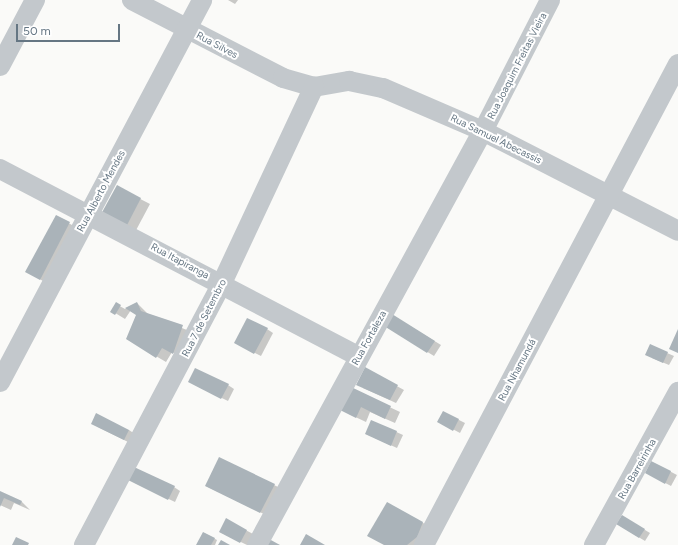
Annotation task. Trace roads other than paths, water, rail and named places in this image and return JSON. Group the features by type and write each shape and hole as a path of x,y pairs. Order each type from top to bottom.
{"street":[{"path":"0,66 35,0"},
{"name":"Rua Silves","path":"132,0 263,69 309,86"},
{"name":"Rua Alberto Mendes","path":"0,382 202,0"},
{"name":"Rua Joaquim Freitas Vieira","path":"483,131 550,0"},
{"name":"Rua Nhamundá","path":"424,545 610,196 678,64"},
{"name":"Rua Samuel Abecassis","path":"309,86 349,81 371,84 483,131 678,231"},
{"name":"Rua 7 de Setembro","path":"84,545 222,283 309,86"},
{"name":"Rua Fortaleza","path":"257,545 358,356 483,131"},
{"name":"Rua Itapiranga","path":"0,169 90,214 358,356"},
{"name":"Rua Barreirinha","path":"594,545 678,392"}]}
